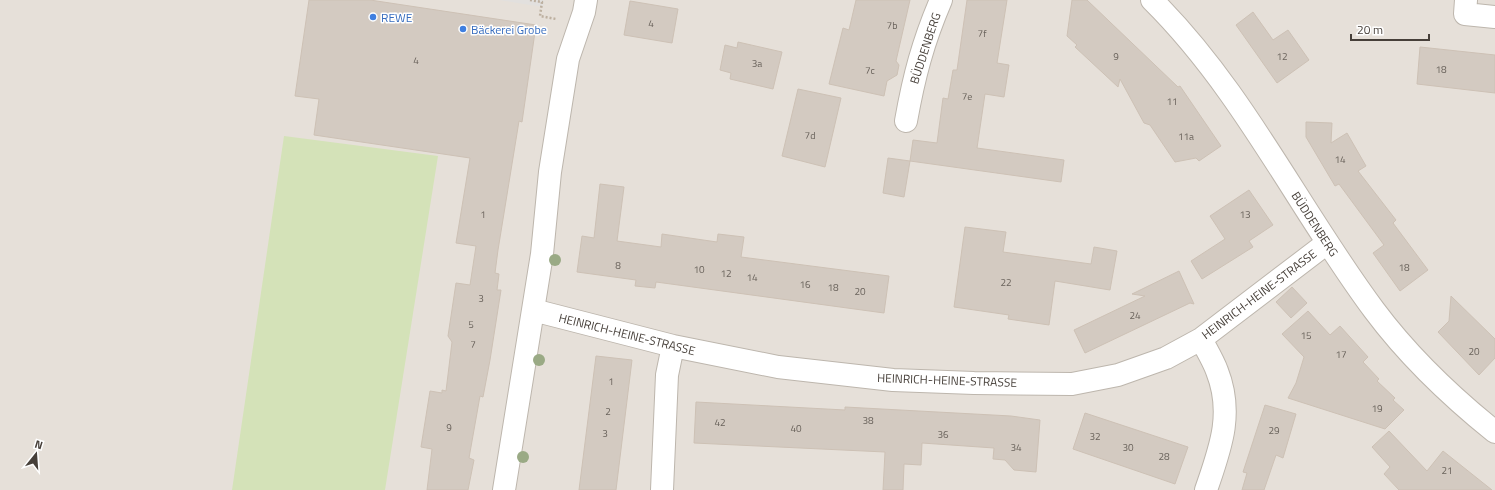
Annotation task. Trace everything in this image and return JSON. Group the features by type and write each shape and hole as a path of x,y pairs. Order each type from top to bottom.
{"street":[{"path":"504,490 542,254 550,172 568,59 586,0"},
{"name":"BÜDDENBERG","path":"906,121 914,75 927,34 941,0"},
{"name":"BÜDDENBERG","path":"1152,0 1209,64 1327,243 1374,310 1410,355 1451,396 1495,432"},
{"path":"1466,0 1465,14 1495,17"},
{"name":"HEINRICH-HEINE-STRASSE","path":"533,310 674,346 778,367 893,380 1072,384 1118,375 1166,358 1201,338 1327,243"},
{"path":"1201,338 1218,372 1226,409 1222,443 1206,490"},
{"path":"662,490 667,375 674,346"}],"path":[{"path":"530,0 542,2 540,16 580,22"}],"shaded area":[{"path":"0,0 1495,0 1495,490 0,490"},
{"path":"499,0 544,0 543,7"}],"green space":[{"path":"284,136 438,156 385,490 232,490"}],"building":[{"path":"309,0 370,0 536,25 522,122 519,121 498,250 495,273 499,274 497,290 501,290 483,397 480,396 469,458 474,460 468,490 427,490 432,449 421,447 430,391 442,393 442,390 446,391 452,342 448,336 456,283 470,285 476,246 456,243 470,158 314,135 319,99 295,96"},
{"path":"856,0 910,0 896,61 899,65 897,75 887,81 884,96 829,84 843,28 849,30"},
{"path":"967,0 1007,0 997,63 1009,65 1004,97 985,94 977,148 1064,160 1061,182 910,161 913,140 937,143 943,98 948,99 953,70 957,70"},
{"path":"1072,0 1087,0 1178,87 1180,86 1221,146 1199,161 1196,158 1175,162 1150,125 1144,123 1120,79 1118,87 1075,47 1077,45 1067,36"},
{"path":"630,1 678,9 672,43 624,35"},
{"path":"1253,12 1273,40 1288,30 1309,60 1277,83 1236,25"},
{"path":"738,42 782,52 773,89 730,79 731,73 720,70 725,45 737,48"},
{"path":"1420,47 1495,55 1495,93 1417,84"},
{"path":"798,89 841,98 825,167 782,156"},
{"path":"1306,122 1332,123 1331,143 1347,133 1366,166 1358,171 1396,220 1393,223 1428,270 1400,291 1373,253 1384,245 1339,184 1335,186 1306,137"},
{"path":"888,158 910,161 904,197 883,193"},
{"path":"600,184 624,187 617,241 661,247 662,234 717,242 718,234 744,237 741,257 889,276 884,313 656,282 655,288 635,286 636,280 577,272 582,236 594,238"},
{"path":"1249,190 1273,225 1249,241 1253,247 1202,279 1191,261 1225,239 1210,216"},
{"path":"965,227 1006,232 1003,252 1091,264 1094,247 1117,251 1110,290 1055,281 1049,325 1008,319 1009,315 954,307"},
{"path":"1179,271 1194,304 1190,303 1085,353 1074,330 1145,296 1132,294"},
{"path":"1292,287 1307,303 1291,318 1276,302"},
{"path":"1451,296 1495,339 1495,358 1479,375 1438,332 1449,321"},
{"path":"1308,311 1330,335 1340,326 1368,357 1363,362 1379,379 1377,381 1395,398 1393,400 1404,410 1385,429 1288,398 1296,383 1304,357 1282,334"},
{"path":"596,356 632,360 616,490 579,490"},
{"path":"696,402 845,410 845,407 1011,416 1040,420 1036,472 1014,470 1005,460 993,459 994,448 922,443 921,465 904,464 903,490 883,490 885,452 694,443"},
{"path":"1265,405 1296,414 1283,458 1276,455 1264,490 1242,490 1247,473 1243,472"},
{"path":"1085,413 1188,447 1175,484 1073,449"},
{"path":"1389,431 1427,471 1443,451 1492,490 1399,490 1384,474 1390,467 1372,447"}],"place":[{"name":"REWE","path":"373,17"},
{"name":"Bäckerei Grobe","path":"463,29"}]}
